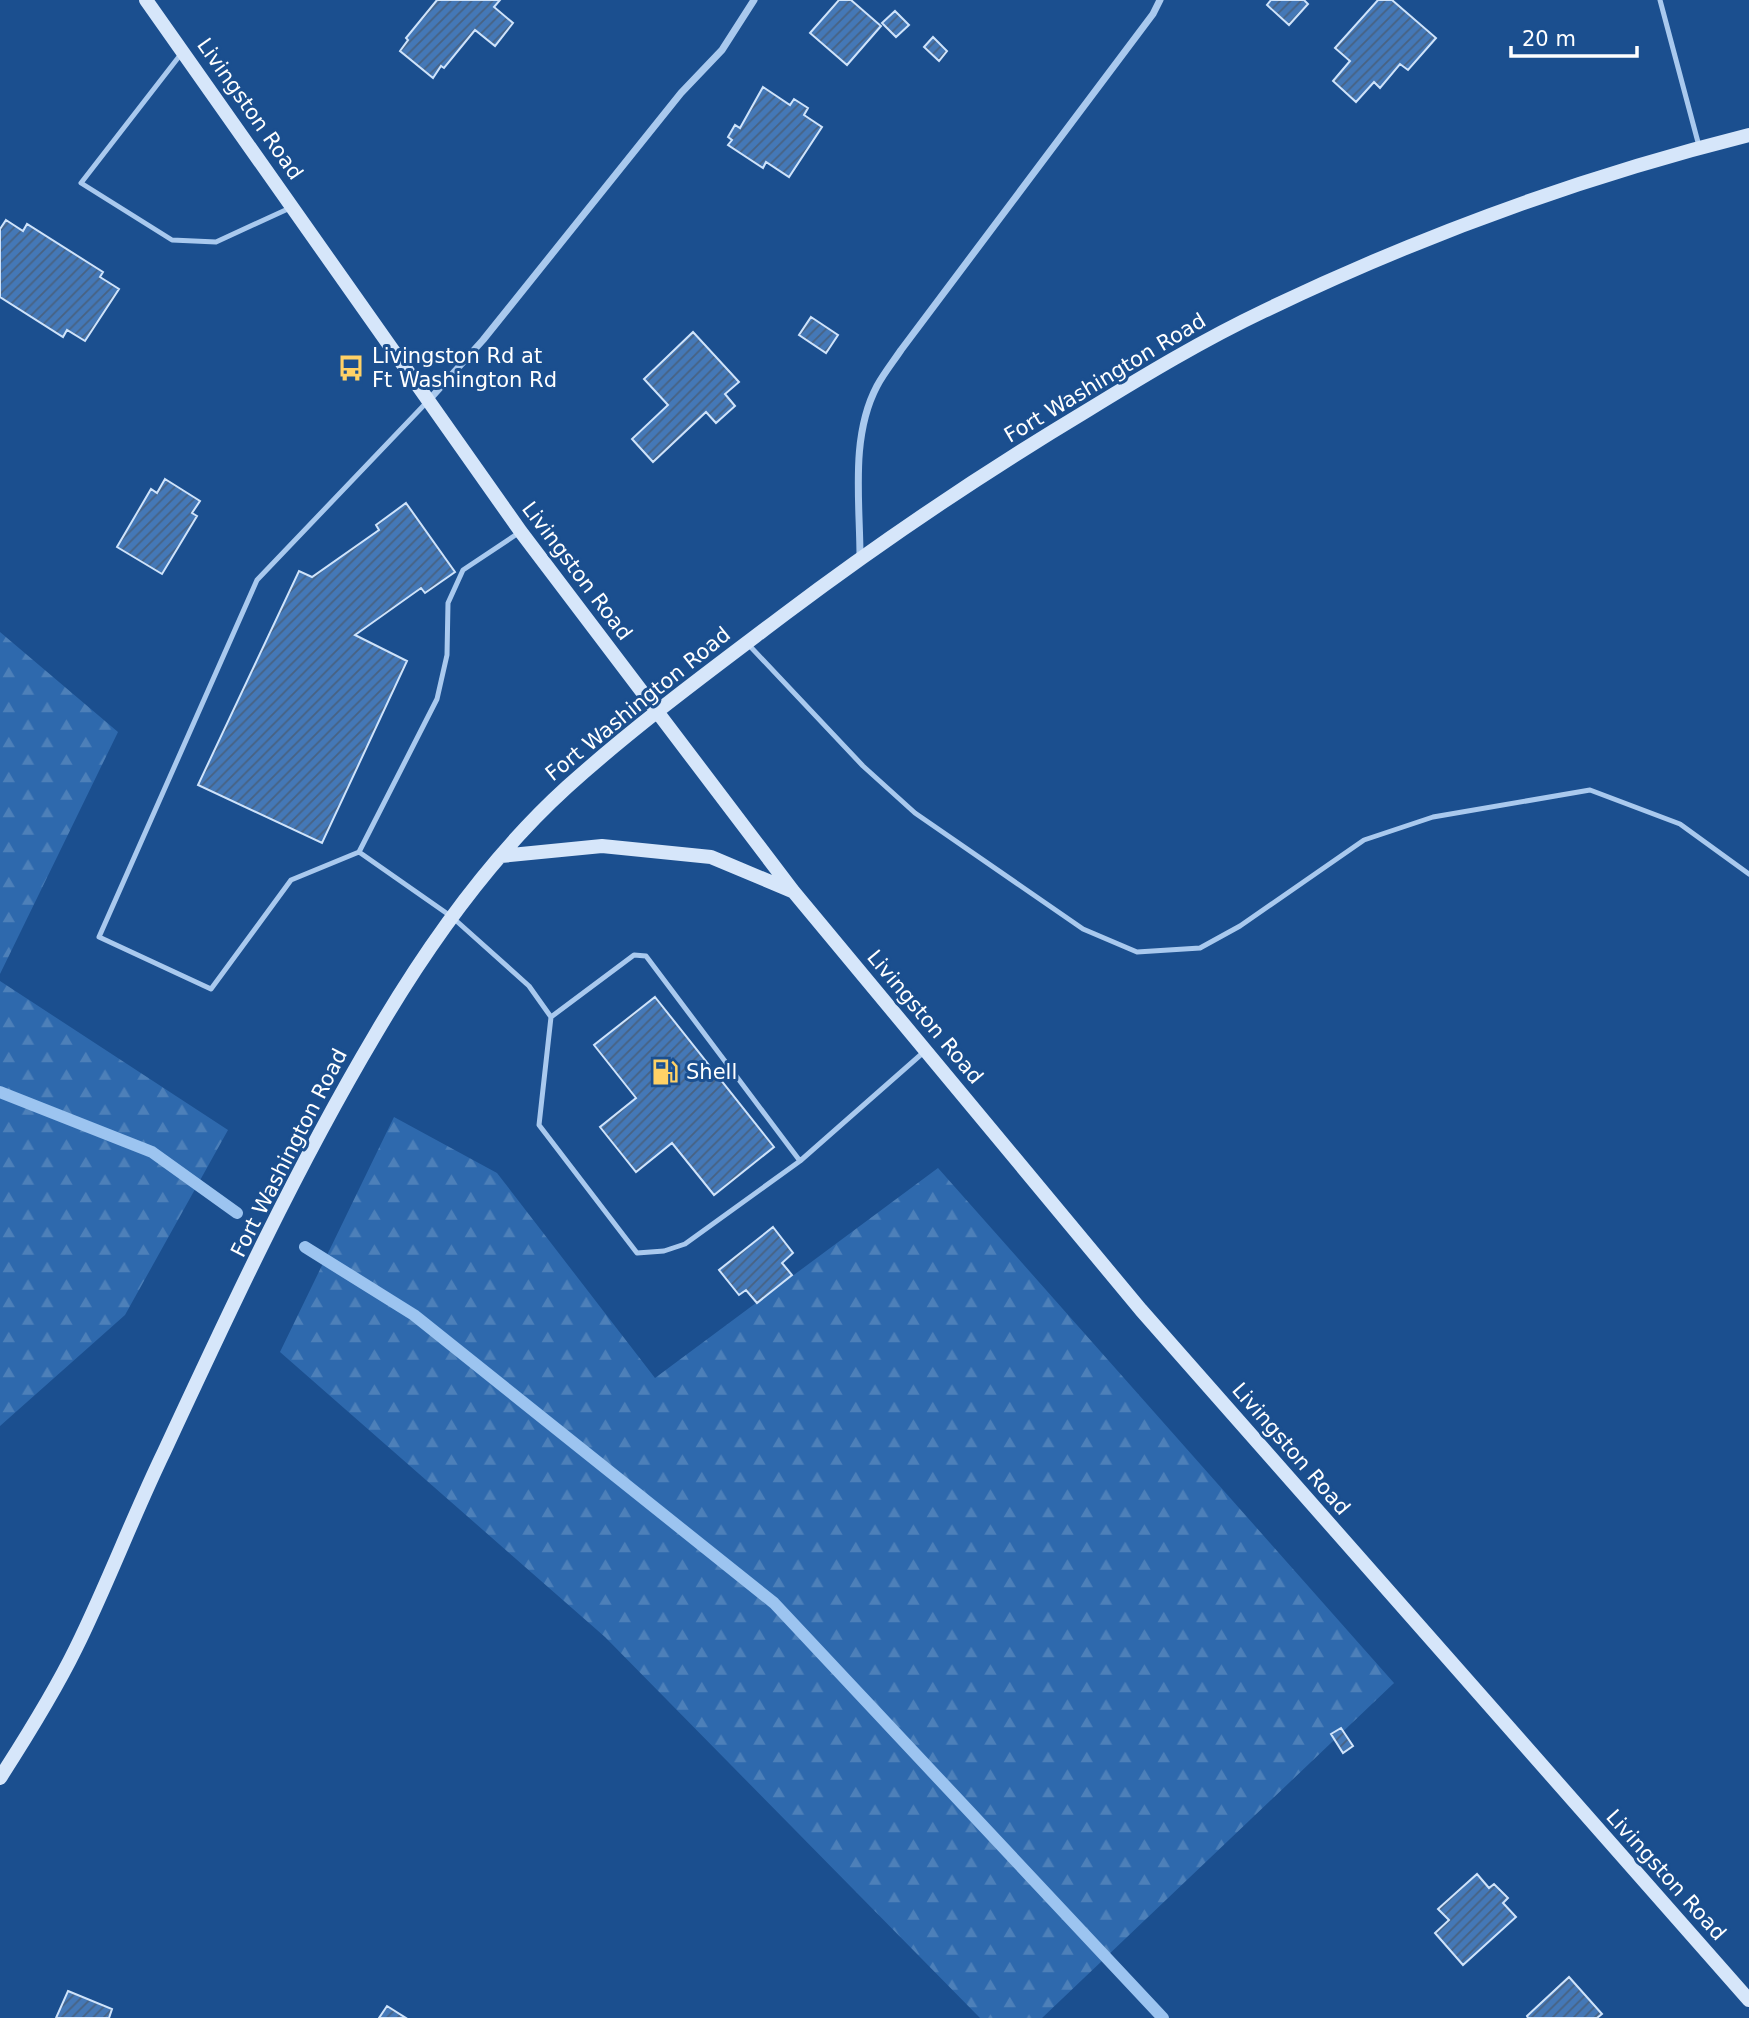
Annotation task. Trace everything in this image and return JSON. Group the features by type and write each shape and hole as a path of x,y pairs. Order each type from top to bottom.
{"main road":[{"name":"Livingston Road","path":"146,0 521,532 793,891 1142,1310 1749,2000"},
{"name":"Fort Washington Road","path":"0,1778 39,1717 75,1650 162,1455 329,1116 375,1034 452,917 501,856 565,789 657,713 860,557 936,505 1163,364 1260,313 1373,261 1474,220 1573,184 1749,135"},
{"path":"501,856 602,846 711,857 793,891"}],"street":[{"path":"428,401 483,340 681,93 722,50 754,0"},
{"path":"860,557 859,469 863,426 877,387 901,350 1153,14 1160,0"}],"lane":[{"path":"1660,0 1699,147"},
{"path":"183,51 81,183 172,240 216,242 293,206"},
{"path":"428,401 257,580 99,937 211,989 291,880 359,852 437,699 447,655 448,603 463,570 521,532"},
{"path":"747,643 863,766 915,813 1083,929 1137,952 1200,947 1240,926 1364,840 1433,817 1590,790 1680,824 1749,874"},
{"path":"359,852 452,917 529,986 551,1017 539,1125 637,1253 664,1251 685,1244 800,1161 925,1051"},
{"path":"551,1017 634,955 646,956 800,1161"}],"green space":[{"path":"0,632 118,732 0,974"},
{"path":"0,981 228,1130 125,1315 0,1426"},
{"path":"394,1117 497,1173 655,1378 938,1168 1394,1683 1042,2018 980,2018 605,1637 280,1352"}],"building":[{"path":"437,0 500,0 494,7 513,23 495,46 475,30 433,78 400,51 408,40 406,38"},
{"path":"839,0 851,0 881,26 847,65 810,33"},
{"path":"1271,0 1304,0 1308,4 1289,25 1267,5"},
{"path":"1378,0 1392,0 1436,38 1408,70 1400,64 1380,88 1374,82 1356,102 1333,81 1350,61 1335,48"},
{"path":"895,11 909,25 896,37 882,23"},
{"path":"933,37 947,51 939,61 924,47"},
{"path":"763,87 790,105 794,99 808,108 804,115 822,127 789,177 766,162 763,168 728,145 732,140 728,137 735,125 740,128"},
{"path":"6,220 23,231 27,224 103,272 100,277 119,289 85,341 67,330 63,337 0,297 0,229"},
{"path":"811,317 838,335 826,353 799,335"},
{"path":"693,332 739,382 725,394 735,406 716,423 706,412 653,462 632,439 668,405 644,379"},
{"path":"165,479 200,501 192,513 197,516 162,574 117,547 151,489 157,493"},
{"path":"406,503 455,572 425,593 421,588 355,635 407,661 322,843 198,785 299,571 312,577 379,530 376,525"},
{"name":"Shell","path":"655,997 774,1147 714,1195 672,1143 636,1172 600,1127 636,1098 594,1045"},
{"path":"773,1227 793,1253 782,1263 792,1275 757,1303 746,1290 739,1295 719,1270"},
{"path":"1341,1728 1353,1746 1343,1753 1331,1734"},
{"path":"1477,1874 1489,1888 1494,1884 1508,1898 1503,1903 1516,1917 1463,1965 1435,1933 1449,1920 1438,1909"},
{"path":"1569,1977 1602,2014 1597,2018 1528,2018 1527,2016"},
{"path":"68,1991 112,2009 109,2018 56,2018"},
{"path":"387,2006 406,2018 379,2018"}],"waterway":[{"path":"0,1092 152,1152 237,1213"},
{"path":"305,1247 414,1315 774,1603 1163,2018"}],"place":[{"name":"Livingston Rd at Ft Washington Rd","path":"351,368"},
{"name":"Shell","path":"665,1072"}]}
